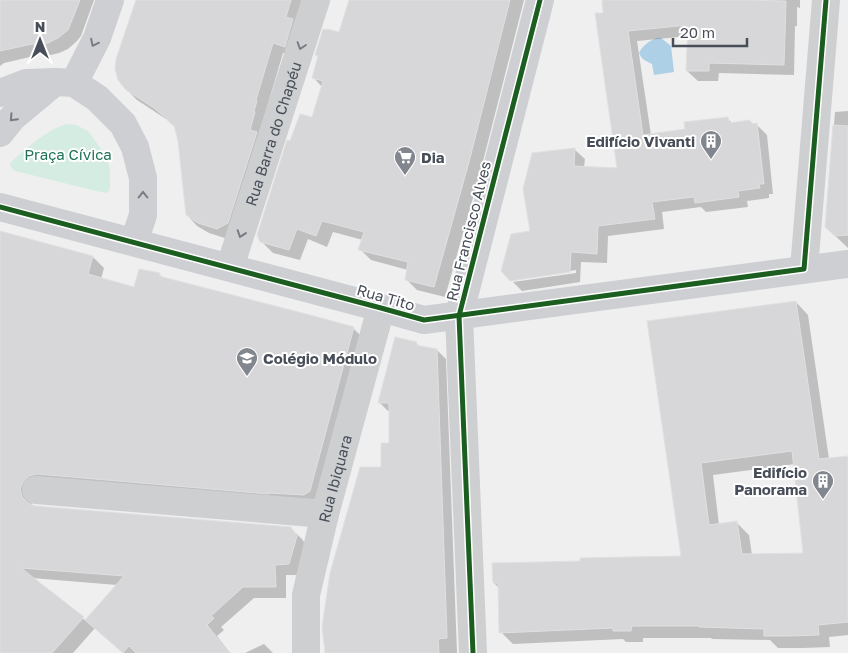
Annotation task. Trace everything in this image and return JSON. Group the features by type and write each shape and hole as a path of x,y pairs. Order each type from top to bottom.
{"main road":[{"path":"0,133 20,111 64,82 97,38 110,0"},
{"name":"Rua Francisco Alves","path":"459,316 540,0"},
{"path":"0,93 26,83 64,82 97,98 122,124 135,147 143,178 143,215 134,242"},
{"name":"Rua Tito","path":"0,207 424,320 848,264"}],"street":[{"name":"Rua Barra do Chapéu","path":"230,267 316,0"},
{"path":"804,269 826,0"},
{"name":"Rua Ibiquara","path":"306,653 306,594 325,514 381,308"},
{"name":"Rua Francisco Alves","path":"459,316 473,653"},
{"path":"36,490 325,514"}],"green space":[{"name":"Praça Cívica","path":"66,124 76,125 88,131 106,156 110,169 110,187 106,193 15,171 11,167 11,162 37,140"}],"water":[{"path":"657,38 661,38 671,46 674,72 654,75 652,64 644,60 639,53 644,46"}],"building":[{"path":"0,0 80,0 68,30 58,38 48,43 32,44 0,51"},
{"path":"136,0 291,0 286,17 293,19 285,47 273,43 256,100 250,130 257,132 228,223 217,229 198,223 186,215 178,141 174,125 154,108 126,90 118,80 115,69 116,59"},
{"path":"349,0 510,0 469,162 434,287 405,280 408,262 358,250 364,232 322,221 316,236 297,229 289,250 260,242 257,235 287,140 290,141 300,114 312,117 323,81 312,78 318,56 315,55 323,29 339,32"},
{"path":"602,0 786,1 784,65 709,63 709,71 686,71 688,25 628,31 643,135 685,129 684,122 728,117 729,123 750,120 751,124 757,123 764,184 759,184 760,188 738,191 739,197 695,203 694,197 652,202 655,219 598,226 597,254 571,252 570,272 510,281 501,271 511,234 530,231 523,189 532,153 575,148 574,166 617,168 595,13 603,13"},
{"path":"833,125 848,126 848,235 835,236 825,227"},
{"path":"0,231 93,256 88,274 134,287 139,269 160,273 159,276 354,327 310,491 304,495 269,494 37,474 29,476 23,482 20,489 22,497 28,503 35,506 291,527 297,536 289,564 275,565 276,587 243,587 211,616 214,618 207,625 229,653 136,653 129,646 123,653 85,620 124,576 21,568 84,617 52,653 0,653"},
{"path":"796,301 819,459 848,456 848,622 818,625 819,635 790,636 764,636 764,629 699,626 632,626 631,631 613,631 613,628 499,633 498,583 493,583 492,563 580,561 580,558 681,556 647,321","holes":["792,451 803,553 742,554 737,521 709,525 701,463"]},
{"path":"395,337 417,342 416,345 437,349 447,638 438,639 439,653 325,653 322,627 330,573 360,467 381,467 381,443 389,443 389,403 378,403"}],"cycle path":[{"path":"473,653 459,316 540,0"},
{"path":"0,207 424,320 804,269 826,0"}],"place":[{"name":"Edifício Vivanti","path":"711,160"},
{"name":"Dia","path":"405,176"},
{"name":"Colégio Módulo","path":"247,377"},
{"name":"Edifício Panorama","path":"823,500"}]}
